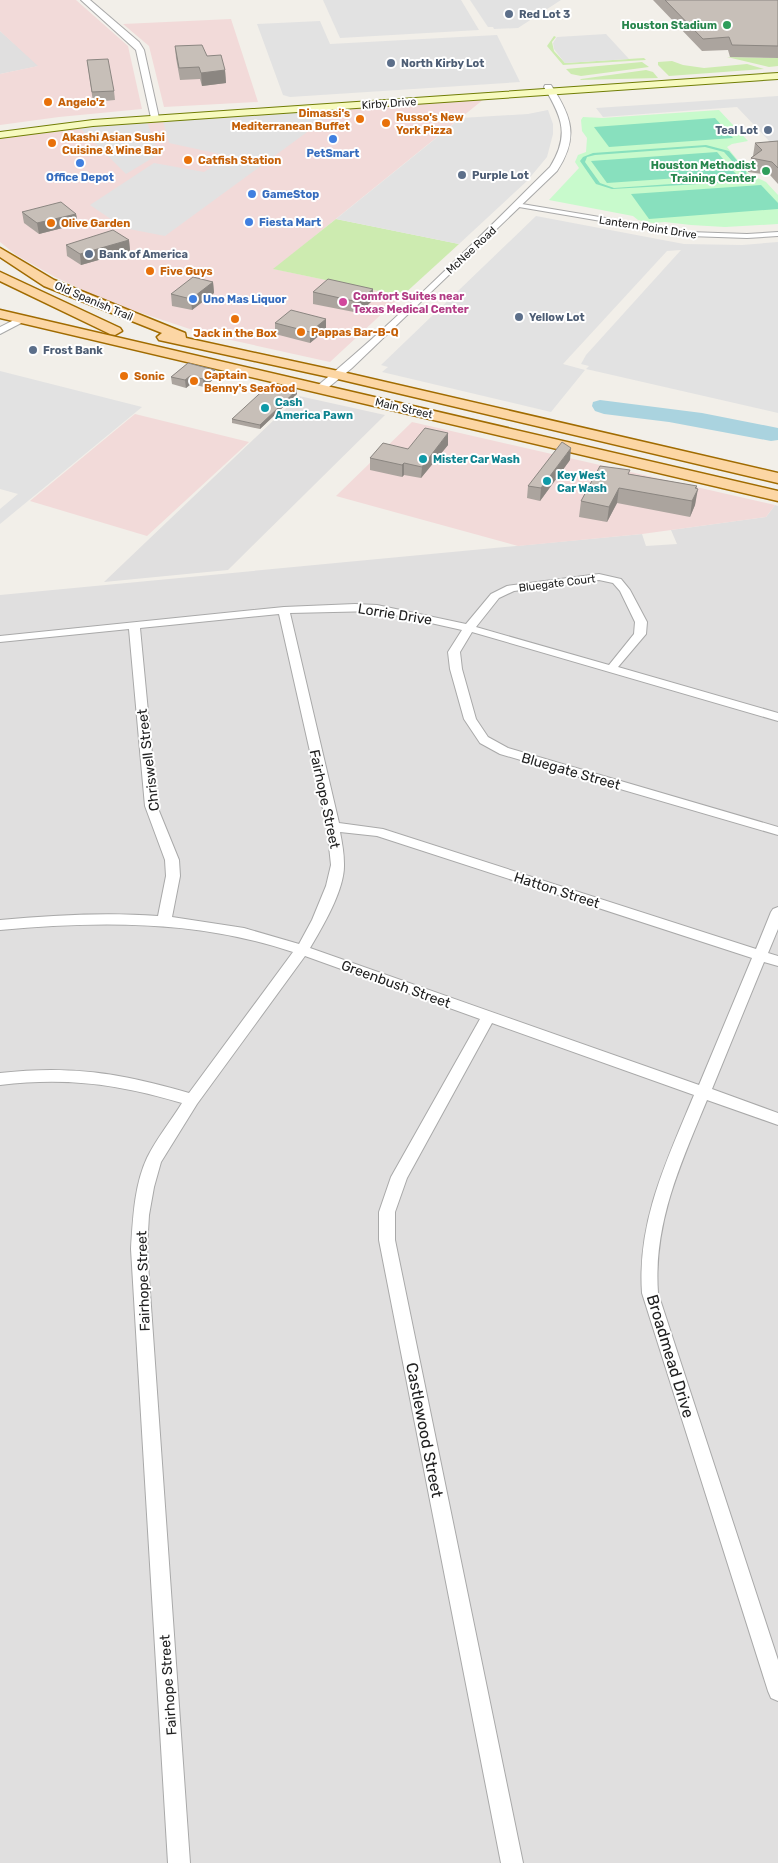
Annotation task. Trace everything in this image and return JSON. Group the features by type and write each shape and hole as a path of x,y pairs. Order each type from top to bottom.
{"main road":[{"name":"Kirby Drive","path":"705,79 778,71"},
{"name":"Kirby Drive","path":"0,129 80,118 778,76"},
{"name":"Kirby Drive","path":"0,135 154,115"},
{"name":"Old Spanish Trail","path":"0,252 50,283 110,309 174,332 191,343"},
{"name":"Old Spanish Trail","path":"0,276 26,291 153,350"},
{"path":"26,291 50,283"},
{"name":"Main Street","path":"22,319 37,308 97,323 338,374 778,478"},
{"name":"Main Street","path":"0,314 778,496"},
{"path":"666,469 677,455"}],"street":[{"path":"85,0 136,44 140,50 154,115"},
{"name":"McNee Road","path":"320,389 519,204 554,169 562,157 566,144 567,124 560,107 549,90"},
{"name":"Lantern Point Drive","path":"519,204 689,234 747,236 778,234"},
{"path":"0,332 22,319"},
{"name":"Bluegate Court","path":"469,628 495,596 511,588 599,577 618,581 625,590 641,622 640,634 611,669"},
{"name":"Lorrie Drive","path":"0,639 284,610 377,608 469,628 778,717"},
{"name":"Fairhope Street","path":"179,1863 139,1248 140,1215 154,1160 192,1100 302,950 319,920 333,886 338,865 333,827 284,610"},
{"name":"Chriswell Street","path":"134,625 151,806 172,860 173,876 164,921"},
{"name":"Bluegate Street","path":"469,628 454,652 456,669 470,719 484,740 504,751 778,831"},
{"name":"Hatton Street","path":"333,827 378,832 778,961"},
{"name":"Broadmead Drive","path":"778,912 702,1092 655,1212 648,1272 650,1293 778,1691"},
{"name":"Greenbush Street","path":"0,925 57,919 164,921 237,931 302,950 778,1120"},
{"name":"Castlewood Street","path":"488,1017 399,1177 386,1212 387,1240 512,1863"},
{"path":"0,1079 34,1074 83,1075 131,1083 192,1100"}],"shaded area":[{"path":"0,0 76,0 128,46 142,109 0,125 0,74 38,66 0,31"},
{"name":"North Kirby Lot","path":"323,0 461,0 479,30 340,38"},
{"name":"Red Lot 3","path":"470,0 561,0 518,28 494,29 493,27 488,27"},
{"path":"231,19 258,102 164,107 149,46 123,24"},
{"name":"North Kirby Lot","path":"320,21 330,44 497,35 520,82 290,97 283,95 257,24"},
{"path":"0,31 39,66 0,74"},
{"path":"606,34 629,59 565,63 554,49 553,43 557,37"},
{"name":"Teal Lot","path":"778,96 778,143 771,143 737,107 603,117 596,108"},
{"path":"484,99 274,269 401,296 330,362 208,335 111,303 55,277 16,255 0,242 0,138 115,124"},
{"name":"Purple Lot","path":"548,110 553,124 553,134 547,157 527,181 459,244 336,219 461,118 528,114"},
{"path":"300,112 329,116 165,236 124,228 90,205 154,163 204,172 229,156 169,143 163,121"},
{"path":"147,122 159,154 126,174 80,128"},
{"path":"536,216 684,244 742,245 778,242 778,413 586,369 589,366 581,364 586,355 681,250 667,251 563,364 585,370 551,412 382,372 388,367 381,365"},
{"path":"0,371 142,407 0,524 0,509 18,494 0,489"},
{"path":"299,396 385,415 228,570 104,582"},
{"path":"135,414 249,442 147,536 30,501"},
{"path":"412,422 775,505 766,517 642,534 518,546 336,496"},
{"path":"775,505 778,506 778,1863 0,1863 0,595 642,534 646,546 677,544 671,530 766,517"}],"green space":[{"path":"554,36 556,37 552,42 554,51 565,63 644,58 646,60 563,65 547,46"},
{"path":"727,57 778,58 778,66 769,67"},
{"path":"672,61 683,65 704,68 747,64 764,69 669,76 658,65 658,62"},
{"path":"642,62 649,67 581,76 571,74 566,69"},
{"path":"646,70 653,72 658,78 580,80 581,79"},
{"path":"719,110 748,141 732,144 727,147 749,174 766,182 778,195 778,224 725,227 665,222 653,223 638,220 633,216 549,200 579,168 575,162 578,155 586,152 587,138 582,131 581,120 583,117 602,118"},
{"path":"715,118 733,138 609,147 594,127"},
{"path":"706,145 729,151 746,171 747,177 735,182 612,189 596,184 580,161 583,157 593,153","holes":["705,147 724,152 741,171 742,176 729,180 614,188 600,183 585,162 587,157 595,155"]},
{"path":"717,152 736,174 607,183 591,161"},
{"path":"761,185 778,203 778,209 649,219 631,194"},
{"path":"336,219 459,244 402,296 273,269"}],"water":[{"path":"600,400 702,413 778,428 778,440 771,441 669,422 604,414 595,411 592,406 593,402"}],"building":[{"name":"Houston Stadium","path":"665,0 778,0 778,46 732,45 729,37 703,39"},
{"path":"202,45 207,56 221,55 225,70 201,73 199,67 179,68 175,46"},
{"path":"108,59 114,91 92,92 87,60"},
{"path":"778,141 778,168 772,162 751,158 762,150 755,143"},
{"path":"61,202 76,214 37,223 22,212"},
{"path":"113,230 129,240 80,254 66,245"},
{"path":"193,277 213,282 191,299 171,294"},
{"path":"328,279 373,289 358,302 313,292"},
{"path":"291,310 326,319 310,332 275,323"},
{"path":"188,363 215,370 203,379 190,376 185,380 171,377"},
{"name":"Cash America Pawn","path":"270,384 297,390 260,425 232,419"},
{"path":"425,428 448,433 422,467 370,458 383,443 408,449"},
{"path":"562,442 571,448 541,488 528,486"},
{"path":"600,466 630,470 628,474 697,486 695,488 698,489 692,501 619,488 609,507 581,501"}],"place":[{"name":"Red Lot 3","path":"509,14"},
{"name":"Houston Stadium","path":"727,25"},
{"name":"North Kirby Lot","path":"391,63"},
{"name":"Angelo'z","path":"48,102"},
{"name":"Dimassi's Mediterranean Buffet","path":"360,119"},
{"name":"Russo's New York Pizza","path":"386,123"},
{"name":"Teal Lot","path":"768,130"},
{"name":"PetSmart","path":"333,139"},
{"name":"Akashi Asian Sushi Cuisine & Wine Bar","path":"52,143"},
{"name":"Catfish Station","path":"188,160"},
{"name":"Office Depot","path":"80,163"},
{"name":"Houston Methodist Training Center","path":"766,171"},
{"name":"Purple Lot","path":"462,175"},
{"name":"GameStop","path":"252,194"},
{"name":"Fiesta Mart","path":"249,222"},
{"name":"Olive Garden","path":"51,223"},
{"name":"Bank of America","path":"89,254"},
{"name":"Five Guys","path":"150,271"},
{"name":"Uno Mas Liquor","path":"193,299"},
{"name":"Comfort Suites near Texas Medical Center","path":"343,302"},
{"name":"Yellow Lot","path":"519,317"},
{"name":"Jack in the Box","path":"235,319"},
{"name":"Pappas Bar-B-Q","path":"301,332"},
{"name":"Frost Bank","path":"33,350"},
{"name":"Sonic","path":"124,376"},
{"name":"Captain Benny's Seafood","path":"194,381"},
{"name":"Cash America Pawn","path":"265,408"},
{"name":"Mister Car Wash","path":"423,459"},
{"name":"Key West Car Wash","path":"547,481"}]}
